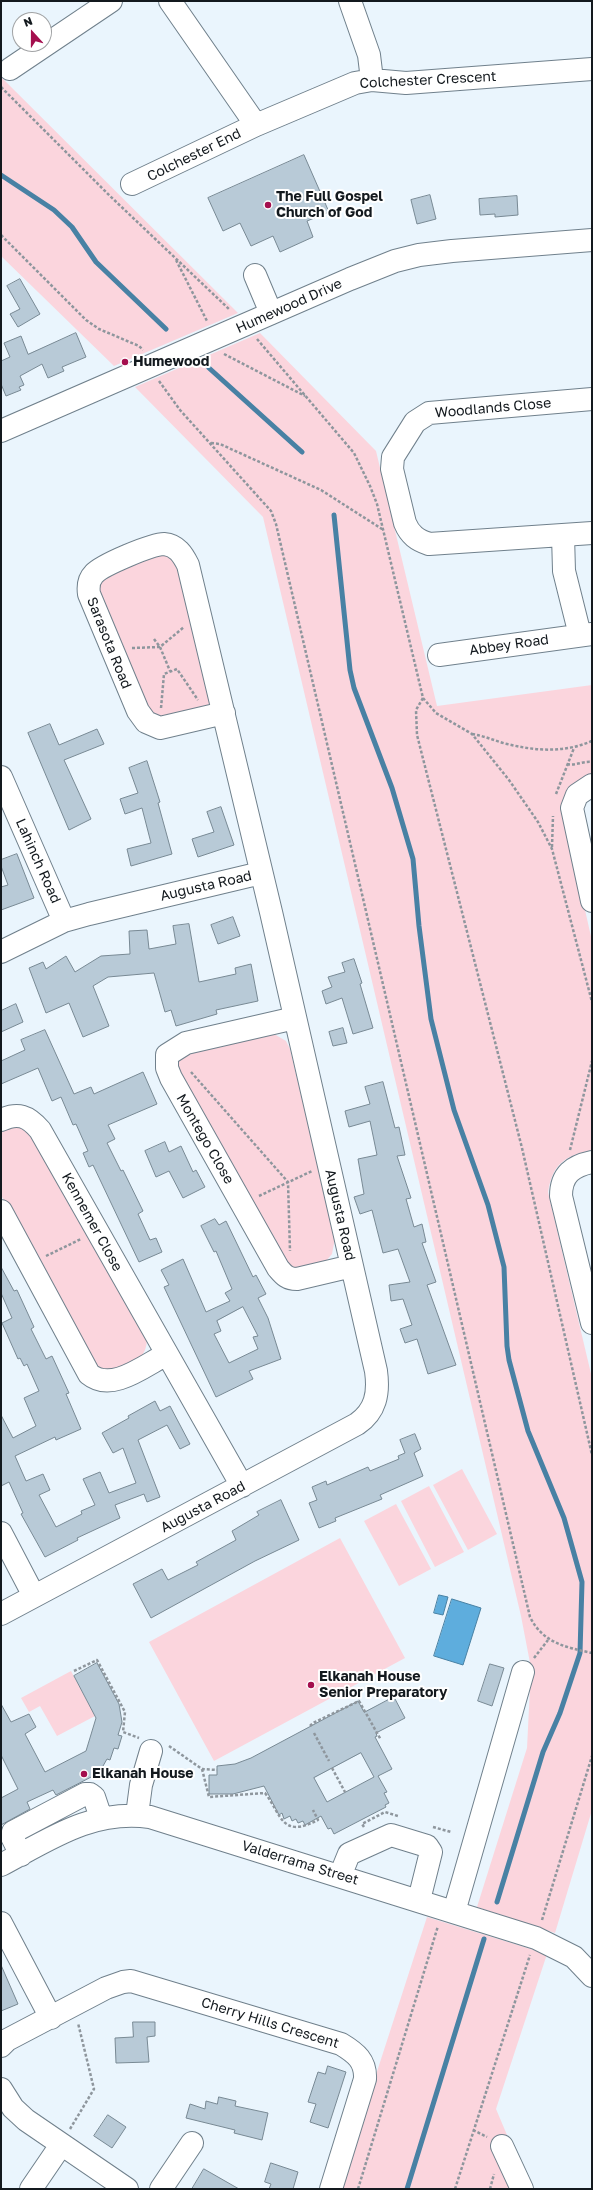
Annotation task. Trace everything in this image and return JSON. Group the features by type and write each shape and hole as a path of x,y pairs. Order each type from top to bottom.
{"street":[{"path":"6,78 111,1"},
{"path":"170,1 256,125"},
{"path":"350,1 369,55 372,80"},
{"name":"Colchester Crescent","path":"256,125 339,89 355,83 372,80 406,83 592,69"},
{"name":"Colchester End","path":"132,184 256,125"},
{"name":"Humewood Drive","path":"1,431 376,268 419,255 592,240"},
{"path":"255,275 271,313"},
{"name":"Woodlands Close","path":"592,399 429,413 415,422 393,457 392,469 405,523 412,534 423,542 437,545 592,533"},
{"name":"Abbey Road","path":"439,654 586,635 564,571 563,535"},
{"name":"Sarasota Road","path":"160,728 151,725 142,718 110,648 89,594 90,580 99,570 155,546 170,546 182,554 188,565 199,614 217,715 261,873"},
{"path":"160,728 217,715"},
{"name":"Lahinch Road","path":"1,778 64,921"},
{"path":"592,785 577,795 572,808 592,901"},
{"name":"Augusta Road","path":"1,952 64,921 261,873 377,1377 377,1395 370,1413 357,1424 1,1614"},
{"path":"172,1051 186,1043 295,1018"},
{"name":"Montego Close","path":"172,1051 167,1055 166,1061 170,1078 278,1268 290,1279"},
{"name":"Kennemer Close","path":"1,1120 15,1115 23,1116 40,1130 242,1486"},
{"path":"591,1310 561,1196 563,1180 572,1168 592,1162"},
{"path":"1,1211 85,1368 94,1378 101,1381 114,1380 167,1354"},
{"path":"290,1279 303,1278 352,1266"},
{"path":"1,1533 34,1596"},
{"path":"449,1910 523,1672"},
{"path":"137,1815 141,1785 154,1745"},
{"name":"Valderrama Street","path":"1,1865 78,1825 101,1818 137,1815 170,1822 536,1938 574,1957 592,1976"},
{"path":"340,1876 349,1854 391,1835 427,1846 431,1852 419,1900"},
{"path":"1,1923 51,2018"},
{"name":"Cherry Hills Crescent","path":"1,2046 7,2040 106,1988 123,1982 139,1982 340,2044 354,2051 362,2061 365,2070 365,2079 332,2189"},
{"path":"1,2089 14,2108 26,2120 127,2189"},
{"path":"161,2189 192,2143"},
{"path":"30,2189 61,2145"},
{"path":"502,2146 522,2189"}],"path":[{"path":"6,78 175,258"},
{"path":"1,235 86,320 99,329 139,346 148,355"},
{"path":"156,375 165,391 271,511 276,524 530,1617 536,1629 548,1640 592,1653"},
{"path":"307,398 354,453 374,495 423,698 436,713 472,734 485,736 506,744 549,751 574,748 592,741"},
{"path":"210,443 220,444 321,490 383,530"},
{"path":"110,648 160,647 199,614"},
{"path":"154,639 160,647 170,671"},
{"path":"160,728 164,674 176,669 217,715"},
{"path":"423,698 416,710 417,735 522,1148 592,1455"},
{"path":"472,734 523,799 538,822 552,849 592,1002"},
{"path":"567,764 572,765 584,761 592,762"},
{"path":"172,1051 288,1182 290,1279"},
{"path":"572,1168 568,1161 570,1148 592,1061"},
{"path":"242,1204 328,1165"},
{"path":"30,1265 96,1231"},
{"path":"74,1671 98,1660 125,1712 123,1732 154,1745 173,1747 202,1769 205,1775 209,1797 265,1793 280,1819 287,1824 299,1826 305,1826 318,1820 313,1810"},
{"path":"310,1726 312,1723 359,1700 381,1740"},
{"path":"314,1733 328,1761"},
{"path":"455,2189 536,1938 592,1756"},
{"path":"332,1768 345,1792"},
{"path":"202,1769 217,1770"},
{"path":"358,2189 449,1910"},
{"path":"61,2145 94,2089 74,2005"}],"shaded area":[{"path":"1,77 238,313 114,366 1,256"},
{"path":"260,333 376,451 437,706 592,685 592,777 563,812 592,941 592,1150 574,1155 562,1162 553,1174 548,1192 592,1378 592,1810 555,1933 477,1907 527,1748 531,1668 521,1616 263,517 135,387"},
{"path":"154,550 176,556 213,689 208,707 151,719 93,600 100,577"},
{"path":"274,1034 286,1041 290,1049 335,1238 332,1254 326,1261 301,1270 288,1266 178,1078 175,1061 179,1056"},
{"path":"9,1124 28,1130 147,1335 147,1344 142,1356 112,1373 90,1364 1,1195 1,1128"},
{"path":"462,1469 497,1534 468,1550 433,1485"},
{"path":"429,1486 464,1552 435,1567 401,1501"},
{"path":"396,1504 431,1569 399,1586 364,1521"},
{"path":"340,1538 405,1658 214,1761 149,1642"},
{"path":"71,1671 95,1716 57,1736 40,1706 29,1712 21,1698"},
{"path":"427,1917 547,1954 496,2109 507,2135 492,2142 514,2189 339,2189"}],"water":[{"path":"439,1595 448,1597 443,1615 434,1613"},
{"path":"452,1599 481,1608 463,1665 434,1656"}],"building":[{"name":"The Full Gospel Church of God","path":"304,155 329,212 307,221 313,237 280,252 273,236 251,246 240,223 223,231 208,198"},
{"path":"430,195 436,219 417,224 411,200"},
{"path":"517,196 518,215 495,217 495,214 480,215 479,199"},
{"path":"20,279 40,314 18,327 10,314 20,309 7,286"},
{"path":"76,333 86,357 62,367 64,371 48,378 42,364 20,376 24,385 19,387 21,390 6,396 1,384 1,361 10,357 4,343 21,336 28,354"},
{"path":"50,724 59,745 97,729 104,744 64,760 91,819 69,830 28,733"},
{"path":"147,761 160,802 158,803 172,854 131,866 127,849 151,843 142,808 125,814 120,799 138,793 129,768"},
{"path":"221,807 234,845 198,857 192,839 214,832 207,812"},
{"path":"17,854 34,898 1,910 1,887 8,885 1,866 1,860"},
{"path":"233,917 240,936 218,944 211,925"},
{"path":"189,924 199,982 236,974 235,968 251,964 258,1001 216,1010 217,1014 176,1026 171,1010 165,1012 154,973 108,977 93,986 109,1026 83,1037 69,1003 46,1013 29,968 43,962 46,969 66,956 75,972 101,956 130,954 129,931 147,930 149,949 176,944 173,926"},
{"path":"354,959 362,983 360,984 373,1028 353,1034 342,998 326,1004 322,991 332,987 328,977 345,972 342,963"},
{"path":"16,1004 23,1022 1,1032 1,1011"},
{"path":"343,1028 347,1043 333,1046 329,1032"},
{"path":"45,1030 74,1094 91,1087 94,1094 143,1072 157,1104 108,1125 115,1139 107,1143 121,1171 123,1170 143,1211 138,1214 150,1240 156,1238 162,1252 139,1262 93,1165 89,1167 83,1153 88,1151 76,1124 73,1125 61,1097 52,1101 38,1068 1,1084 1,1061 25,1050 21,1040"},
{"path":"383,1082 395,1128 399,1127 405,1155 397,1156 411,1198 406,1199 414,1227 422,1224 426,1242 422,1243 436,1282 427,1285 456,1365 428,1374 417,1339 405,1343 400,1329 412,1325 403,1299 391,1301 389,1285 410,1282 398,1249 383,1253 372,1210 360,1214 354,1197 364,1194 358,1159 377,1155 370,1121 349,1127 345,1111 370,1104 365,1087"},
{"path":"165,1142 169,1152 181,1146 193,1172 196,1170 205,1187 183,1198 169,1171 156,1177 145,1151"},
{"path":"215,1219 219,1225 226,1221 253,1277 256,1275 266,1294 258,1298 268,1318 281,1359 249,1371 253,1379 216,1397 164,1287 169,1285 161,1270 183,1259 206,1312 230,1301 225,1293 232,1289 216,1251 214,1252 201,1226","holes":["243,1307 258,1336 253,1337 258,1349 229,1363 214,1334 221,1331 217,1321"]},
{"path":"1,1267 14,1291 17,1290 34,1327 31,1329 46,1359 52,1356 69,1393 66,1394 81,1429 56,1440 55,1437 15,1456 26,1481 43,1474 50,1490 39,1495 56,1527 82,1514 81,1511 95,1505 83,1479 100,1472 109,1493 136,1483 123,1448 113,1453 102,1433 129,1418 128,1416 155,1401 160,1411 170,1406 190,1444 180,1449 167,1425 138,1440 160,1497 147,1502 144,1494 115,1505 120,1518 77,1538 78,1540 45,1557 21,1514 23,1513 9,1482 1,1486 1,1415 13,1438 36,1426 24,1398 39,1391 27,1364 24,1366 20,1358 18,1359 2,1323 12,1318 1,1293"},
{"path":"415,1434 421,1449 414,1453 423,1476 380,1495 382,1499 335,1518 336,1521 319,1528 309,1503 317,1500 312,1487 326,1481 327,1485 368,1467 370,1471 399,1459 398,1456 405,1453 400,1440"},
{"path":"281,1500 299,1540 255,1561 151,1618 133,1584 162,1569 168,1580 198,1565 196,1562 236,1540 232,1531 259,1515 257,1512"},
{"path":"97,1663 119,1704 122,1722 118,1735 122,1736 118,1749 114,1748 110,1760 107,1759 99,1773 56,1795 53,1790 27,1802 30,1809 1,1825 1,1798 18,1789 1,1755 1,1704 11,1722 29,1714 36,1727 25,1734 45,1772 86,1751 96,1718 74,1676"},
{"path":"490,1664 504,1668 492,1706 478,1701"},
{"path":"394,1697 405,1718 376,1733 377,1736 375,1737 392,1769 378,1776 387,1792 384,1793 389,1803 385,1805 386,1807 334,1834 331,1828 328,1829 321,1816 305,1825 303,1821 298,1823 296,1819 292,1821 290,1816 284,1819 282,1813 279,1815 264,1786 233,1794 209,1794 209,1775 217,1775 217,1766 235,1764 251,1758 358,1701 364,1712","holes":["361,1753 374,1777 327,1802 314,1778"]},
{"path":"1,1965 18,2004 1,2011"},
{"path":"133,2022 155,2022 155,2036 147,2037 149,2062 116,2063 115,2038 133,2037"},
{"path":"328,2066 346,2072 328,2128 310,2122 316,2104 308,2102 318,2072 325,2074"},
{"path":"219,2097 236,2101 235,2106 268,2113 262,2140 234,2133 235,2130 186,2118 190,2104 205,2109 206,2101 217,2104"},
{"path":"108,2115 126,2127 112,2148 94,2136"},
{"path":"271,2163 298,2172 293,2189 269,2189 271,2184 265,2182"},
{"path":"204,2169 239,2189 192,2189"}],"waterway":[{"path":"1,175 54,210 72,227 96,262 166,329"},
{"path":"209,368 302,452"},
{"path":"334,515 350,670 354,688 392,788 413,859 419,926 431,1019 454,1110 488,1205 504,1267 507,1346 509,1360 528,1431 564,1518 582,1582 580,1653 560,1713 543,1752 497,1902"},
{"path":"407,2189 484,1939"}],"place":[{"name":"The Full Gospel Church of God","path":"268,205"},
{"name":"Humewood","path":"125,362"},
{"name":"Elkanah House Senior Preparatory","path":"311,1685"},
{"name":"Elkanah House","path":"84,1774"}]}
